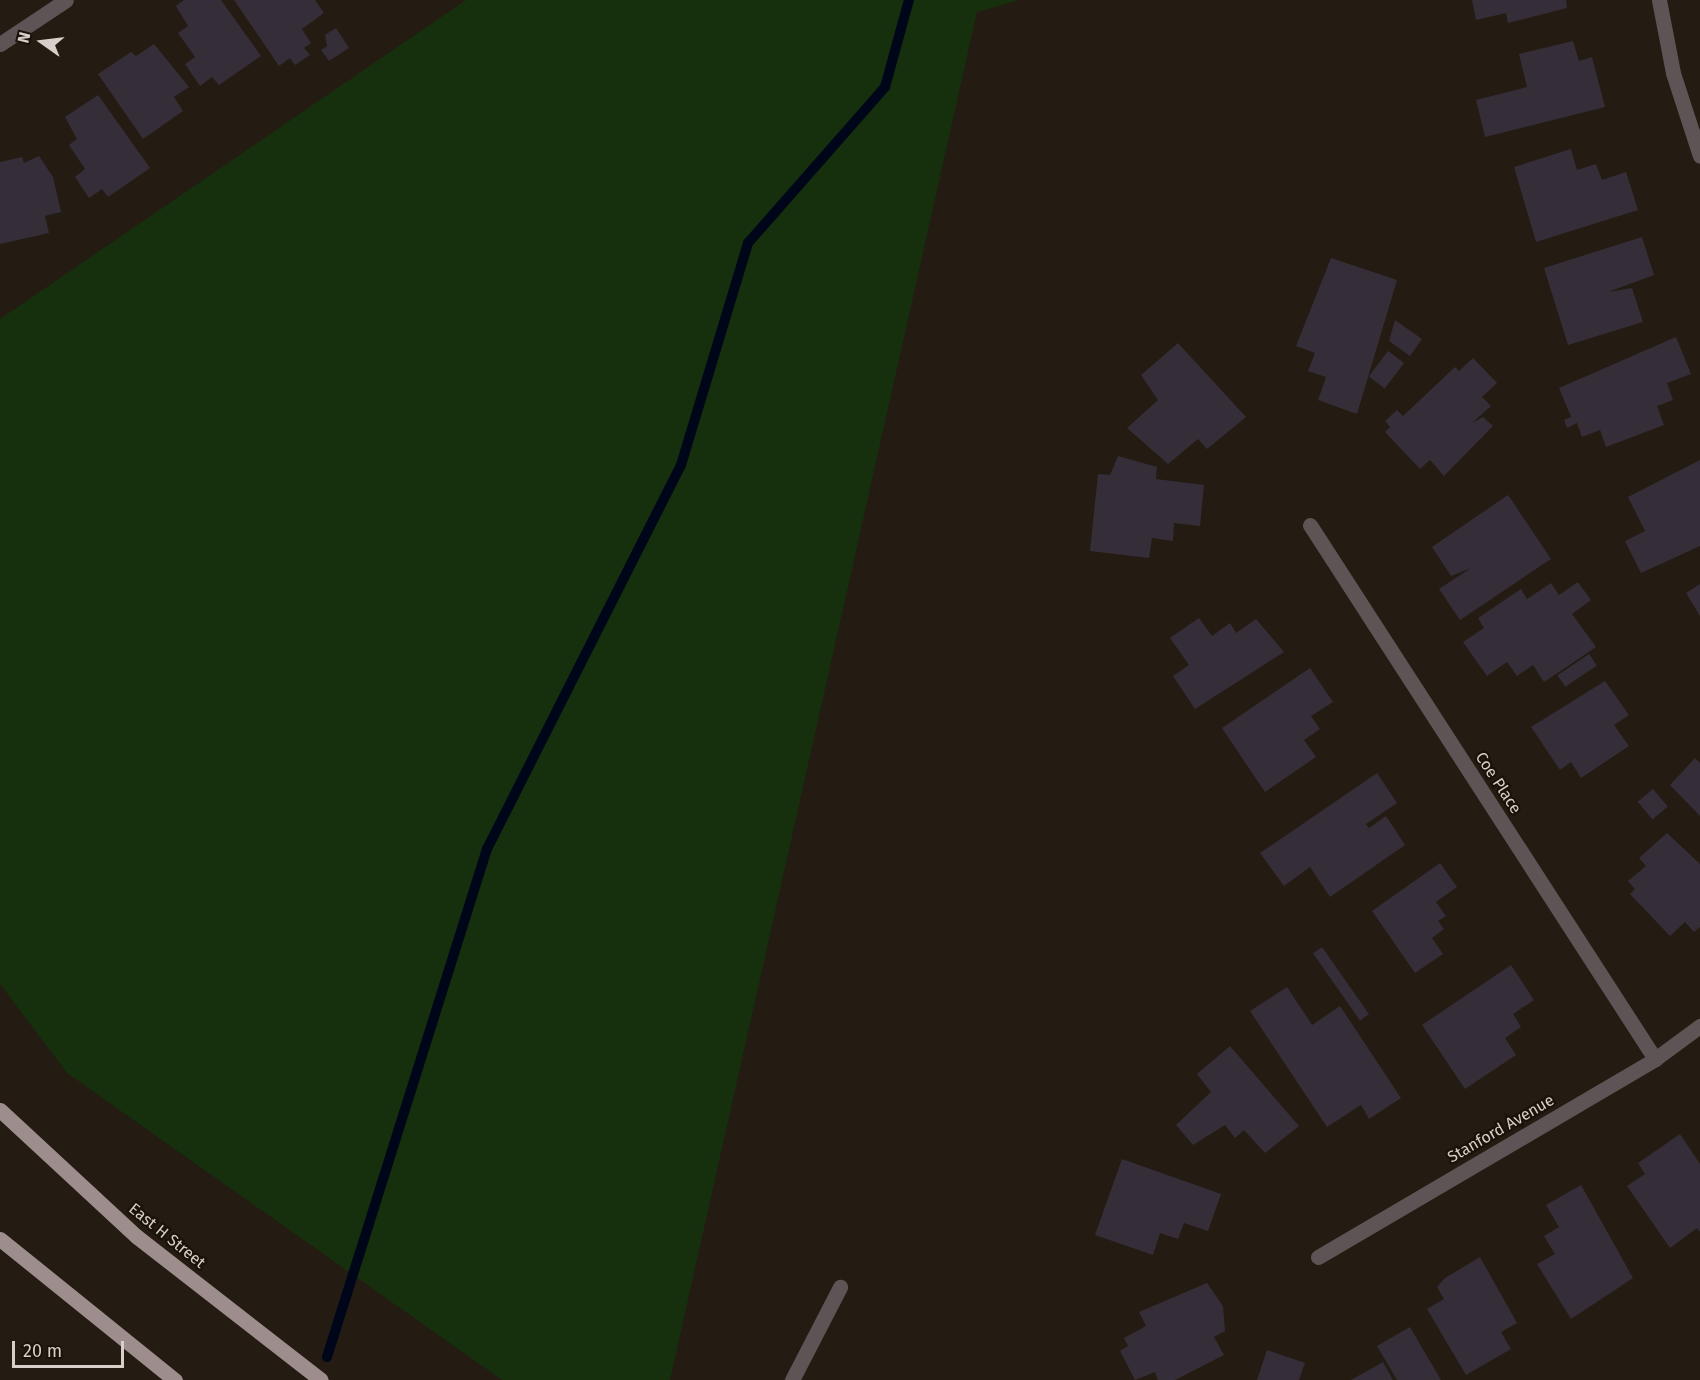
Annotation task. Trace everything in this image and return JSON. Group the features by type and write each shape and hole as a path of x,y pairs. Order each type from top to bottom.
{"main road":[{"name":"East H Street","path":"0,1110 136,1236 321,1380"},
{"path":"0,1239 175,1380"}],"street":[{"path":"0,44 66,0"},
{"path":"1659,0 1673,73 1700,156"},
{"name":"Coe Place","path":"1310,525 1655,1059"},
{"name":"Stanford Avenue","path":"1318,1257 1655,1059 1700,1026"},
{"path":"792,1380 840,1287"}],"green space":[{"path":"466,0 1019,0 977,12 670,1380 502,1380 67,1073 0,984 0,319"}],"building":[{"path":"184,0 221,0 261,56 219,85 212,77 200,86 185,64 195,57 178,33 188,26 176,6"},
{"path":"234,0 315,0 324,13 302,29 311,43 304,48 310,55 295,65 290,58 279,66"},
{"path":"1472,0 1566,0 1567,8 1508,23 1506,13 1476,20"},
{"path":"336,28 349,48 329,61 321,50 327,46 325,35"},
{"path":"1573,41 1579,61 1592,57 1605,107 1485,137 1476,100 1527,87 1519,54"},
{"path":"154,44 189,87 174,97 183,111 143,139 98,74 131,52 136,56"},
{"path":"98,95 150,168 108,197 102,189 89,198 75,177 85,169 69,145 77,139 65,117"},
{"path":"1571,149 1577,170 1596,164 1602,180 1626,172 1638,210 1536,242 1514,167"},
{"path":"39,156 53,177 61,212 45,216 49,233 0,244 0,162 22,157 24,163"},
{"path":"1642,237 1654,275 1608,292 1632,288 1643,322 1568,345 1544,268"},
{"path":"1331,258 1397,280 1357,414 1318,400 1326,377 1308,371 1315,353 1296,346"},
{"path":"1395,320 1422,339 1410,356 1389,341"},
{"path":"1676,337 1691,374 1667,383 1673,400 1657,406 1664,425 1606,447 1600,430 1582,437 1577,423 1567,428 1564,420 1571,417 1559,388"},
{"path":"1178,343 1246,417 1207,449 1198,439 1168,464 1127,428 1158,400 1141,375"},
{"path":"1388,351 1404,363 1385,389 1369,377"},
{"path":"1473,358 1497,383 1482,397 1491,406 1472,423 1483,417 1493,426 1444,476 1430,460 1420,469 1385,432 1390,427 1385,421 1397,410 1403,416 1455,367 1459,371"},
{"path":"1118,456 1157,467 1156,479 1204,485 1200,526 1174,523 1173,541 1152,538 1149,558 1090,551 1098,474 1110,475"},
{"path":"1700,460 1700,546 1641,573 1625,541 1645,531 1628,497"},
{"path":"1508,495 1551,559 1460,620 1439,589 1471,568 1451,576 1432,547"},
{"path":"1578,582 1591,600 1572,614 1596,647 1544,682 1533,665 1517,676 1507,662 1487,676 1463,642 1484,628 1478,618 1521,589 1527,599 1551,583 1559,595"},
{"path":"1700,584 1700,616 1686,593"},
{"path":"1199,618 1212,636 1230,623 1236,633 1256,619 1284,652 1195,709 1173,676 1189,665 1170,638"},
{"path":"1589,654 1597,666 1565,687 1557,675"},
{"path":"1310,668 1333,702 1311,716 1320,729 1304,740 1316,757 1265,792 1222,728"},
{"path":"1605,681 1629,715 1614,725 1629,746 1581,778 1571,762 1560,770 1531,727"},
{"path":"1695,758 1700,763 1700,816 1670,785"},
{"path":"1377,773 1397,803 1366,824 1369,828 1386,816 1405,845 1330,897 1310,867 1284,886 1260,853"},
{"path":"1653,789 1668,807 1652,819 1638,802"},
{"path":"1667,833 1700,864 1700,927 1694,932 1685,922 1670,936 1630,894 1635,889 1628,881 1646,866 1639,858"},
{"path":"1440,863 1457,887 1436,902 1446,916 1438,921 1444,929 1432,938 1443,954 1415,973 1372,911"},
{"path":"1322,947 1369,1014 1360,1020 1313,953"},
{"path":"1511,965 1534,1000 1513,1014 1521,1027 1505,1038 1516,1055 1465,1089 1422,1025"},
{"path":"1287,987 1312,1025 1340,1006 1401,1098 1369,1119 1361,1105 1327,1127 1250,1011"},
{"path":"1230,1046 1299,1126 1265,1153 1244,1130 1235,1138 1225,1125 1193,1145 1176,1125 1211,1092 1197,1074"},
{"path":"1680,1134 1700,1164 1700,1232 1697,1228 1670,1248 1627,1186 1645,1174 1638,1163"},
{"path":"1122,1159 1221,1194 1208,1231 1184,1223 1178,1239 1160,1233 1153,1255 1095,1235"},
{"path":"1581,1185 1633,1278 1571,1319 1537,1264 1555,1254 1544,1236 1559,1227 1546,1205"},
{"path":"1480,1257 1517,1323 1501,1332 1511,1349 1466,1375 1427,1309 1444,1299 1437,1287 1445,1278"},
{"path":"1207,1283 1223,1306 1225,1331 1214,1337 1224,1355 1175,1380 1158,1380 1155,1372 1135,1380 1120,1351 1128,1346 1124,1338 1146,1326 1139,1312"},
{"path":"1410,1327 1441,1380 1397,1380 1377,1346"},
{"path":"1267,1350 1305,1363 1299,1380 1257,1380"},
{"path":"1383,1362 1393,1380 1351,1380"}],"waterway":[{"path":"327,1357 487,849 681,465 748,243 885,87 909,0"}]}
